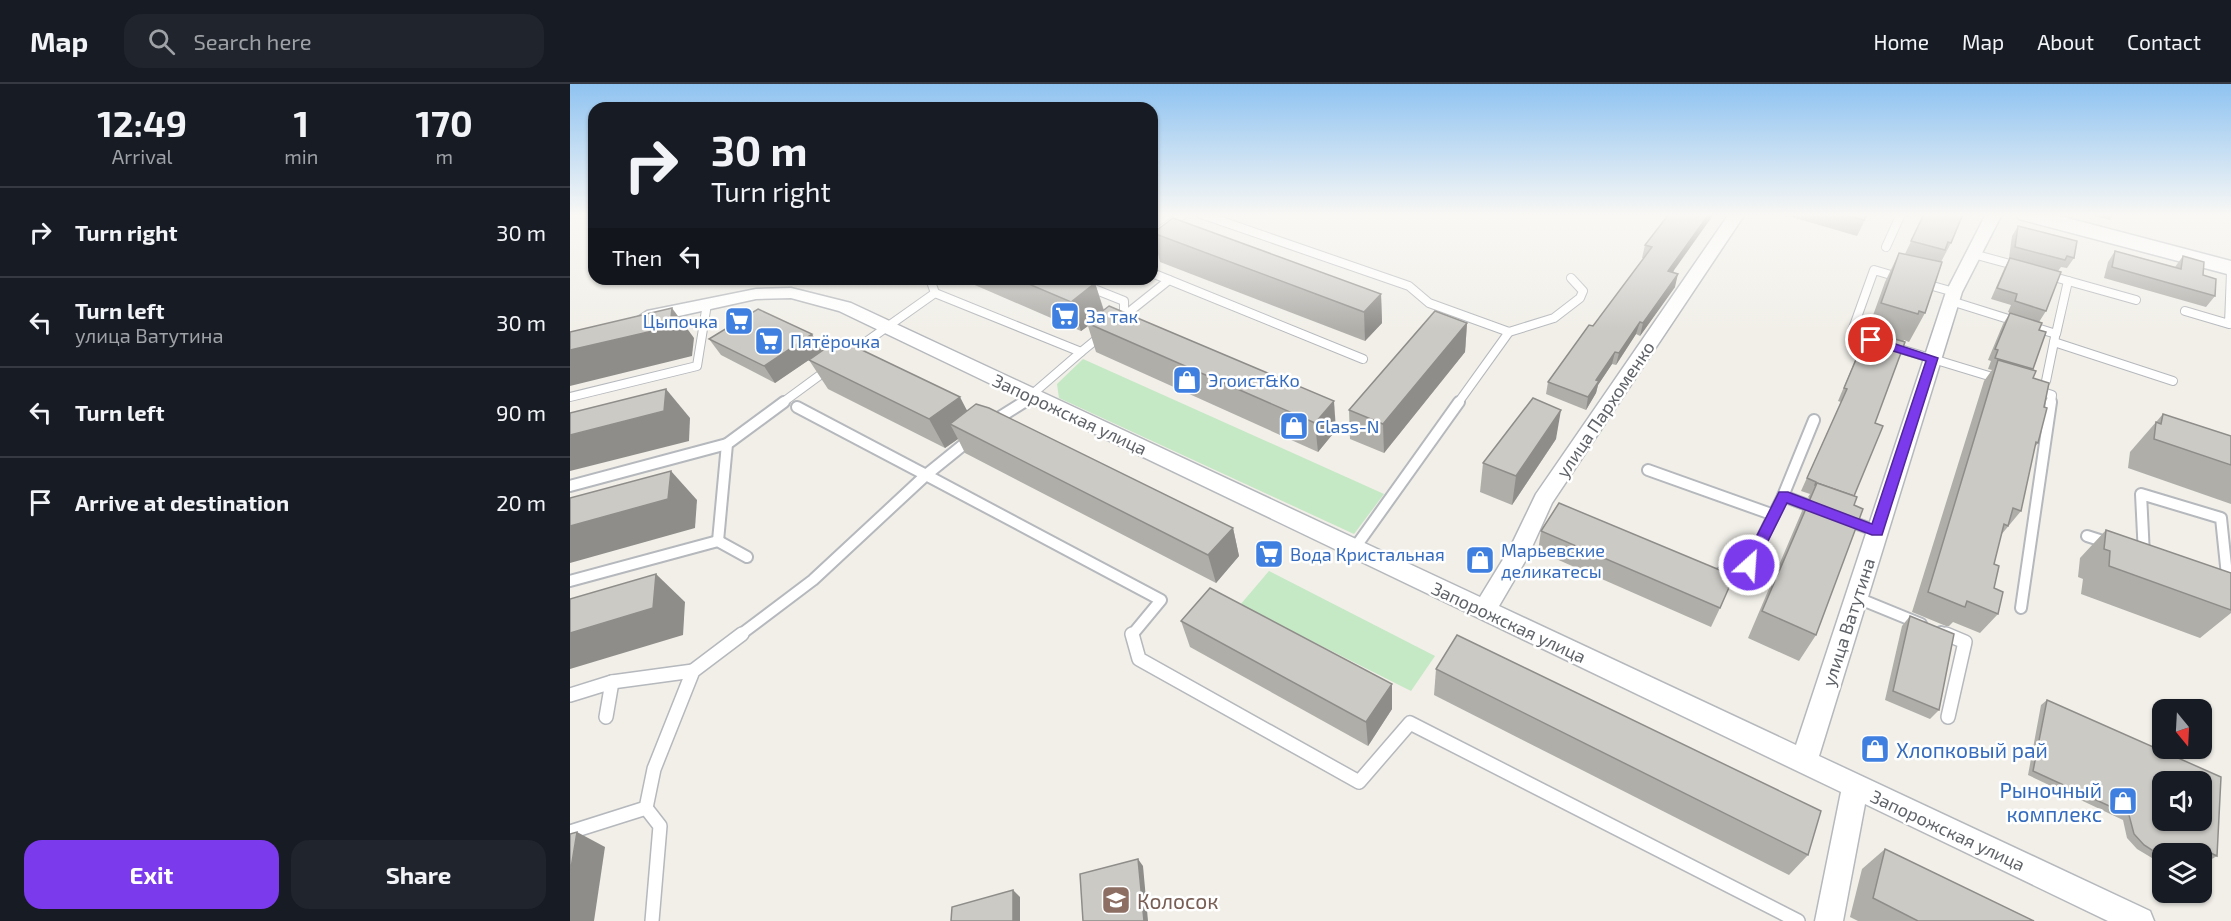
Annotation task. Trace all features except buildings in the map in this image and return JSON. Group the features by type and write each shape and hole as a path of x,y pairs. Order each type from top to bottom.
{"main road":[{"path":"2169,253 2231,270"}],"street":[{"name":"улица Пархоменко","path":"1484,610 1548,503 1711,253"},
{"name":"улица Ватутина","path":"1804,761 1952,297 1973,254"},
{"path":"730,299 737,285"},
{"name":"Запорожская улица","path":"630,321 756,294 791,293 845,308 2140,921"},
{"path":"1829,921 1856,786"}],"lane":[{"path":"1314,253 1409,286 1429,303 1509,332"},
{"path":"1973,254 2026,269"},
{"path":"2008,382 1851,334 1874,270 1952,297 2173,381"},
{"path":"2185,311 2230,324 2231,270"},
{"path":"2037,272 2136,300"},
{"path":"1158,275 1363,359"},
{"path":"1354,549 1509,332 1554,318 1580,298 1583,291 1571,278"},
{"path":"570,695 612,682 693,671 813,580 926,475 999,416 1033,396 1081,352 1169,280"},
{"path":"2046,381 2068,281"},
{"path":"932,285 935,293 1081,352"},
{"path":"1084,285 1124,301 1124,316"},
{"path":"570,486 727,444 935,293"},
{"path":"570,398 697,366 707,304"},
{"path":"1124,316 1134,321"},
{"path":"2019,385 2052,395 2021,608"},
{"path":"796,407 1161,600 1132,634 1139,659 1359,782 1410,723 1798,921"},
{"path":"1708,568 1741,581 1783,496 1814,420"},
{"path":"718,541 727,444"},
{"path":"1648,470 1774,515"},
{"path":"2144,556 2142,494 2221,518 2226,584"},
{"path":"1783,496 1877,531"},
{"path":"2087,536 2116,546"},
{"path":"570,581 718,541 747,557"},
{"path":"1855,597 1965,642 1948,717"},
{"path":"652,921 660,826 646,808 654,770 693,671"},
{"path":"606,717 612,682"},
{"path":"570,832 646,808"}],"green space":[{"path":"1083,359 1384,494 1354,534 1059,398 1057,384"},
{"path":"1269,571 1435,656 1411,691 1240,605"}],"place":[{"name":"За так","path":"1065,316"},
{"name":"Цыпочка","path":"739,321"},
{"name":"Пятёрочка","path":"769,341"},
{"name":"Эгоист&Kо","path":"1187,380"},
{"name":"Class-N","path":"1294,426"},
{"name":"Вода Кристальная","path":"1269,554"},
{"name":"Марьевские деликатесы","path":"1480,560"},
{"name":"Хлопковый рай","path":"1875,749"},
{"name":"Рыночный комплекс","path":"2123,801"},
{"name":"Колосок","path":"1116,900"}],"route":[{"path":"1749,565 1783,496 1877,531 1932,358 1871,340"}]}
